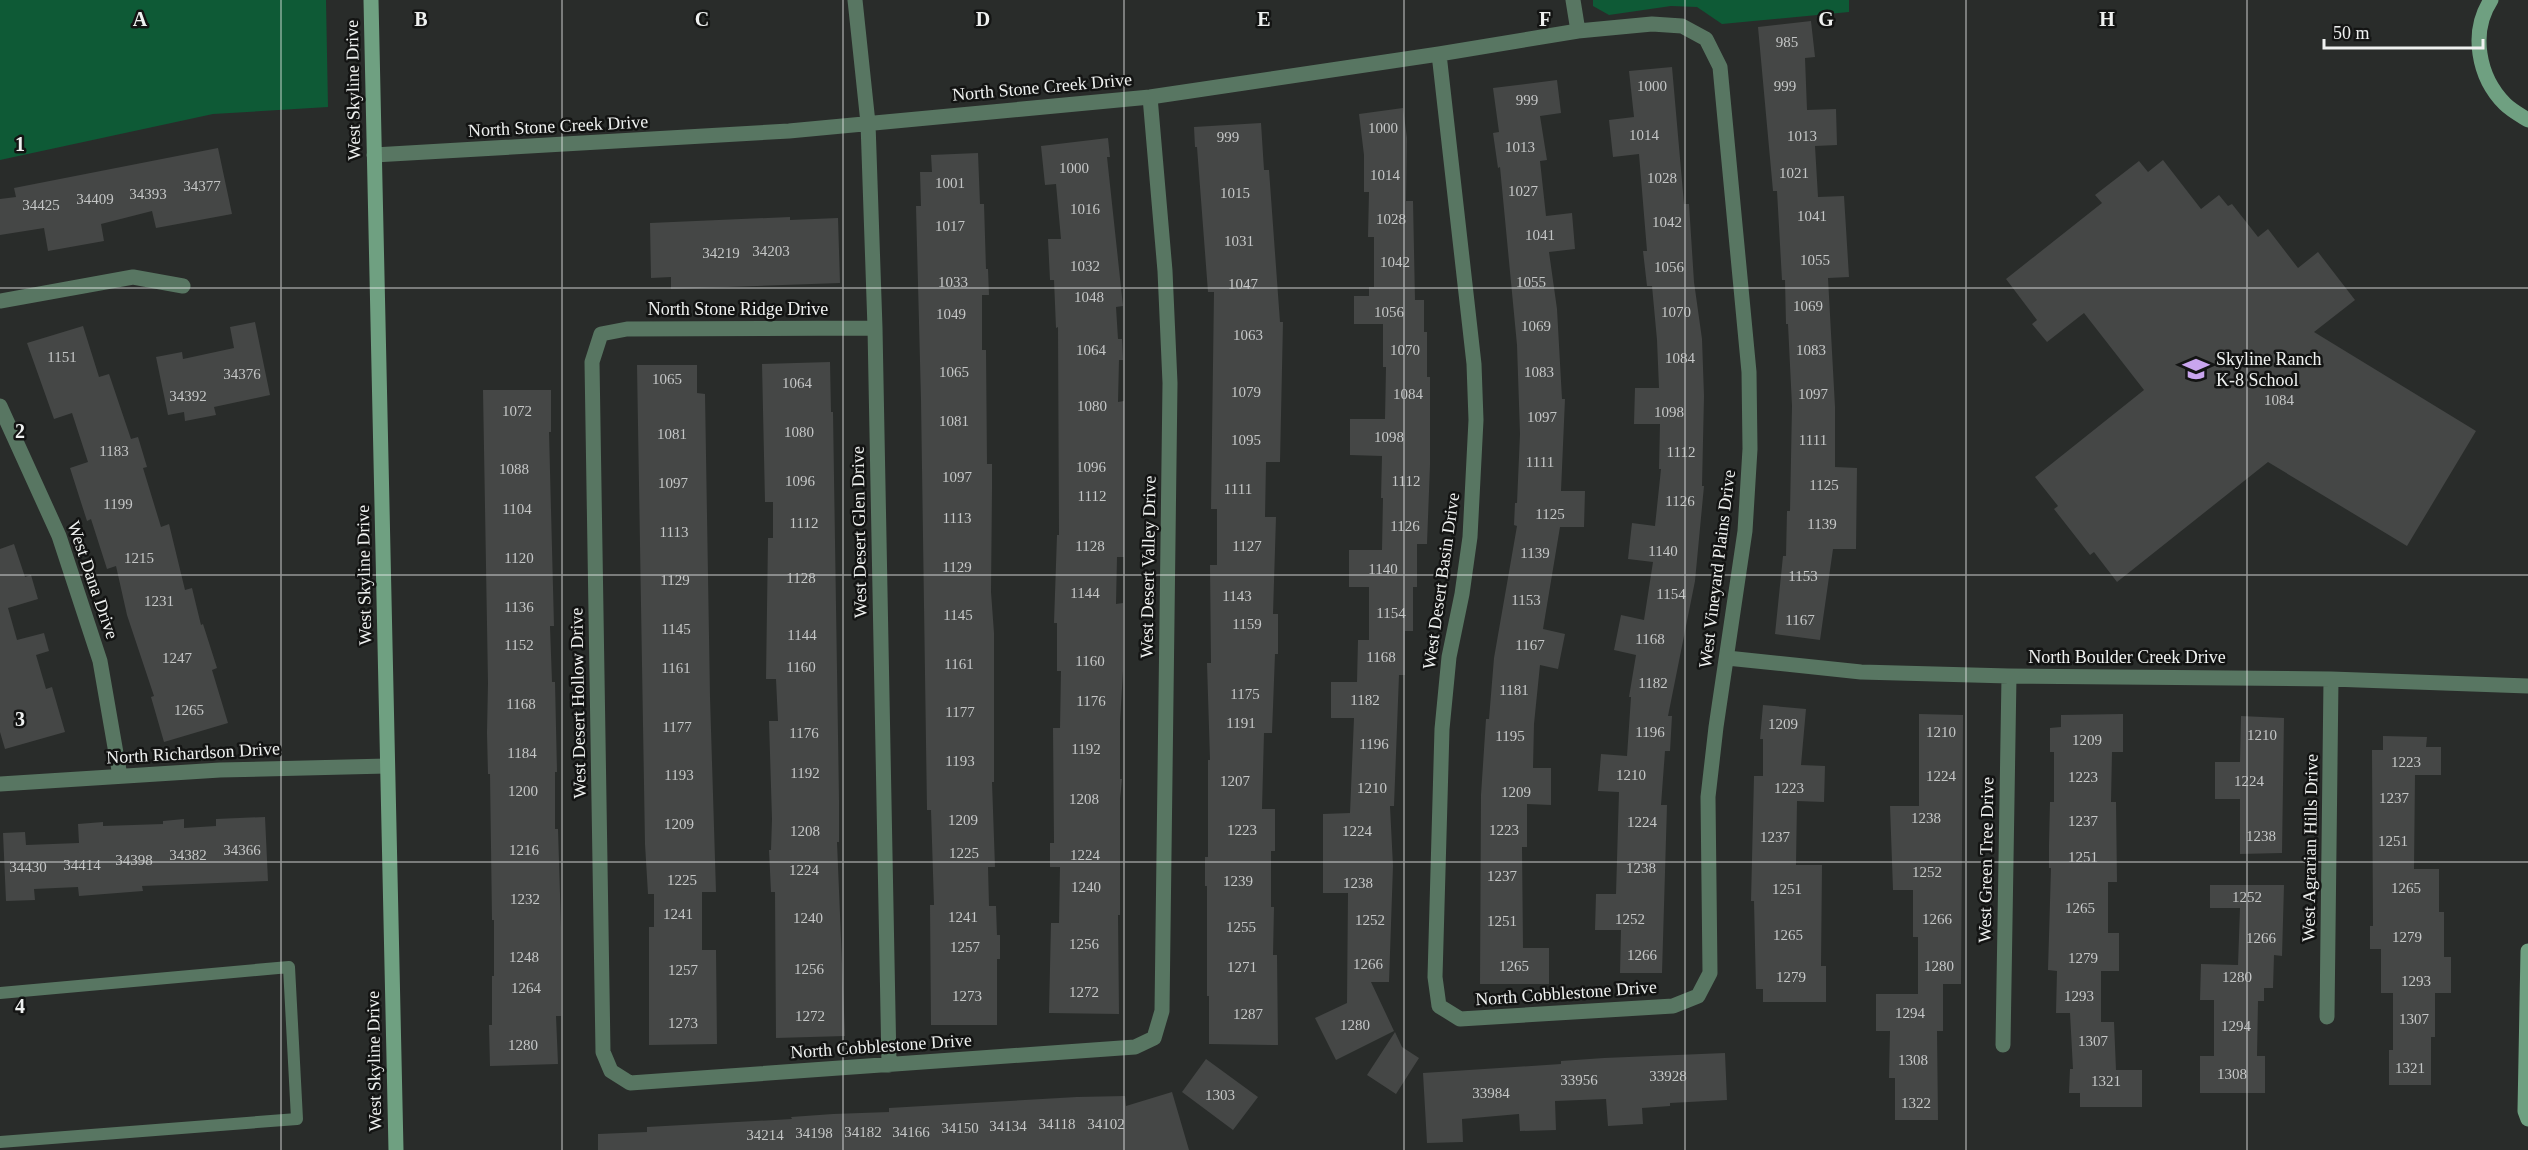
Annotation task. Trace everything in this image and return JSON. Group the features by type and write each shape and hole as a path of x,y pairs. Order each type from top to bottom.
{"street":[{"name":"West Skyline Drive","path":"371,0 396,1150"},
{"name":"West Desert Glen Drive","path":"855,0 868,123 875,328 889,1065"},
{"path":"1573,0 1578,31"},
{"path":"2491,0 2486,7 2479,33 2480,59 2489,84 2505,105 2528,120"},
{"name":"North Stone Creek Drive","path":"374,155 789,131 1150,97 1578,31 1652,24 1682,26 1706,39"},
{"name":"West Vineyard Plains Drive","path":"1698,996 1710,972 1708,797 1745,531 1750,449 1749,372 1720,67 1706,39"},
{"name":"West Desert Basin Drive","path":"1439,54 1474,364 1476,420 1470,537 1462,594 1449,657 1442,729 1435,977 1439,1006"},
{"name":"West Desert Valley Drive","path":"1150,97 1165,271 1170,383 1162,1011 1154,1038"},
{"path":"0,301 133,277 183,286"},
{"name":"North Stone Ridge Drive","path":"601,334 627,329 875,328"},
{"name":"West Desert Hollow Drive","path":"601,334 592,362 603,1052 611,1071"},
{"name":"West Dana Drive","path":"0,406 59,536 100,661 120,776"},
{"name":"North Boulder Creek Drive","path":"1727,658 1861,672 2331,679 2500,687 2528,686"},
{"name":"West Green Tree Drive","path":"2003,1045 2009,676"},
{"name":"West Agrarian Hills Drive","path":"2327,1017 2331,679"},
{"name":"North Richardson Drive","path":"0,784 220,770 387,766"},
{"path":"2528,951 2525,1111 2528,1119"},
{"name":"North Cobblestone Drive","path":"1439,1006 1460,1020 1673,1006 1698,996"},
{"name":"North Cobblestone Drive","path":"611,1071 630,1083 1135,1047 1154,1038"}],"lane":[{"path":"0,993 289,967 297,1119 0,1142"}],"green space":[{"path":"0,0 326,0 328,107 213,114 0,160"},
{"path":"1593,0 1849,0 1849,12 1722,24 1697,7 1671,6 1609,15 1593,6"}],"building":[{"path":"1811,21 1815,57 1805,58 1807,110 1836,109 1837,145 1815,146 1818,197 1844,196 1849,277 1828,278 1835,407 1835,467 1857,468 1856,549 1833,549 1820,640 1775,634 1783,556 1786,556 1787,511 1790,511 1792,406 1785,280 1782,280 1777,191 1773,191 1758,27"},
{"path":"1672,67 1684,204 1689,204 1694,282 1702,339 1704,396 1702,486 1704,486 1695,581 1668,716 1672,716 1670,751 1665,751 1661,805 1667,805 1662,973 1620,973 1621,930 1595,930 1596,894 1616,894 1619,792 1598,791 1601,754 1627,756 1631,697 1629,697 1636,655 1614,650 1621,615 1644,620 1653,562 1628,559 1632,523 1655,526 1661,469 1659,469 1660,424 1634,424 1635,388 1659,388 1652,286 1647,286 1643,251 1647,251 1639,154 1613,157 1609,120 1634,117 1629,71"},
{"path":"1557,80 1561,113 1540,116 1547,160 1540,161 1546,216 1572,213 1575,249 1549,252 1557,309 1562,399 1565,399 1561,491 1585,491 1584,527 1560,527 1543,629 1565,634 1558,669 1540,665 1534,724 1533,768 1551,768 1551,805 1527,804 1527,847 1522,847 1523,948 1549,948 1549,984 1480,984 1481,795 1486,719 1489,719 1494,658 1517,526 1514,525 1520,434 1517,345 1500,167 1498,168 1493,133 1499,132 1493,88"},
{"path":"1403,108 1407,138 1406,201 1413,201 1415,300 1424,300 1424,332 1427,332 1427,377 1430,377 1430,465 1427,544 1417,544 1417,587 1413,587 1413,631 1405,631 1405,675 1399,675 1394,806 1390,806 1393,866 1389,982 1371,982 1394,1031 1336,1060 1315,1018 1347,1003 1348,893 1323,893 1323,814 1350,813 1354,718 1331,718 1331,682 1357,682 1358,640 1369,640 1369,587 1349,587 1349,550 1382,550 1382,456 1350,455 1350,419 1385,419 1386,367 1383,367 1383,324 1354,324 1354,296 1369,296 1369,287 1374,287 1374,237 1368,237 1369,192 1364,192 1364,155 1359,114"},
{"path":"1261,123 1264,170 1269,170 1280,322 1283,322 1280,462 1266,462 1265,517 1276,517 1273,614 1278,614 1278,654 1275,654 1272,733 1264,733 1262,809 1275,809 1275,851 1271,851 1271,907 1274,907 1273,955 1277,955 1278,1045 1209,1044 1205,857 1208,857 1208,760 1210,760 1207,663 1211,663 1210,565 1217,565 1217,509 1211,509 1214,292 1208,292 1194,127"},
{"path":"1108,138 1110,157 1107,157 1123,306 1116,307 1118,339 1122,339 1123,360 1119,360 1118,402 1124,401 1124,557 1117,557 1116,604 1123,603 1120,722 1120,779 1122,779 1120,915 1118,915 1119,1014 1049,1013 1051,923 1059,923 1060,867 1050,867 1050,843 1054,843 1053,728 1060,728 1061,671 1057,671 1057,623 1054,623 1057,535 1059,535 1058,327 1056,328 1054,280 1050,280 1048,239 1061,239 1056,184 1045,185 1041,146"},
{"path":"218,148 232,214 156,228 152,211 101,224 104,241 48,251 44,228 0,235 0,199 16,197 14,188"},
{"path":"978,153 980,204 984,204 989,295 982,295 982,350 986,350 987,464 992,464 991,592 994,633 994,782 992,782 995,867 988,867 989,906 996,906 997,935 1000,935 1000,959 997,959 997,1025 931,1025 930,905 934,905 931,810 927,810 916,206 921,206 920,172 932,172 931,155"},
{"path":"2163,160 2201,209 2219,195 2228,206 2232,204 2258,237 2268,229 2298,268 2318,252 2355,300 2314,332 2476,431 2407,546 2268,462 2117,582 2094,552 2090,555 2054,509 2058,506 2035,477 2144,390 2084,313 2047,342 2032,324 2037,320 2006,279 2102,203 2095,195 2139,161 2148,172"},
{"path":"790,217 790,220 838,218 840,283 671,289 671,277 651,278 650,223"},
{"path":"255,322 270,395 214,407 216,415 185,421 184,412 168,415 156,357 182,352 183,359 234,348 230,327"},
{"path":"83,326 99,377 109,374 131,439 138,437 147,467 143,468 161,527 169,524 185,590 192,588 201,625 203,624 217,668 212,670 228,723 164,742 151,697 154,696 127,615 116,566 107,569 91,519 87,521 70,468 88,462 72,413 54,419 27,343"},
{"path":"830,362 831,412 833,412 839,800 839,842 837,842 845,1036 776,1038 775,892 771,892 769,850 771,850 772,819 769,721 778,721 776,679 766,679 768,538 773,538 773,502 765,502 762,364"},
{"path":"637,365 697,365 697,393 705,394 716,892 702,892 702,950 716,950 717,1044 649,1045 649,927 654,927 654,894 648,894 645,844"},
{"path":"483,390 551,390 551,432 549,432 554,626 550,626 552,682 555,682 557,772 555,772 555,829 558,829 561,927 561,1016 556,1016 558,1064 490,1066 489,1025 492,1025 494,920 492,920 490,774 488,774 487,733"},
{"path":"14,544 25,577 31,575 38,599 8,608 17,640 44,633 49,651 36,655 46,689 52,687 65,732 5,749 0,732 0,549"},
{"path":"1763,705 1806,709 1801,765 1825,766 1824,802 1797,801 1796,865 1822,865 1821,966 1826,966 1826,1002 1763,1002 1763,989 1756,989 1754,901 1751,901 1754,776 1763,776 1763,739 1760,739"},
{"path":"1919,714 1963,715 1961,984 1943,984 1943,1031 1937,1031 1938,1120 1895,1120 1895,1078 1889,1078 1890,1031 1876,1031 1876,994 1918,994 1918,937 1913,937 1913,890 1893,890 1890,806 1919,806"},
{"path":"2123,714 2123,752 2112,752 2111,802 2116,802 2117,882 2108,882 2108,933 2119,933 2119,971 2101,971 2101,1022 2114,1022 2116,1070 2142,1070 2142,1107 2080,1107 2080,1093 2069,1093 2070,1069 2073,1069 2070,1013 2056,1013 2057,971 2048,970 2050,802 2054,802 2054,752 2050,752 2050,728 2061,727 2061,715"},
{"path":"2241,716 2284,718 2282,853 2240,854 2240,799 2215,799 2215,762 2240,762"},
{"path":"2383,736 2427,737 2426,747 2441,747 2441,775 2415,775 2414,869 2439,869 2439,912 2444,912 2444,957 2451,957 2451,993 2435,993 2435,1037 2431,1037 2431,1085 2389,1085 2389,1050 2393,1050 2393,993 2381,993 2381,949 2370,949 2370,926 2373,926 2372,750 2383,750"},
{"path":"265,817 268,881 142,886 143,891 79,896 78,887 34,889 35,900 6,901 3,833 25,832 26,845 79,843 78,824 103,822 103,826 163,824 163,821 184,819 184,828 216,826 216,819"},
{"path":"2210,885 2284,885 2282,956 2274,955 2273,988 2264,988 2264,1001 2258,1001 2257,1056 2265,1056 2265,1093 2200,1093 2200,1056 2214,1056 2214,1000 2200,1000 2201,964 2238,965 2240,908 2210,908"},
{"path":"1395,1032 1402,1047 1419,1058 1396,1094 1367,1075"},
{"path":"1725,1053 1727,1100 1670,1103 1670,1106 1642,1108 1643,1124 1608,1126 1606,1099 1555,1101 1556,1130 1520,1131 1519,1114 1462,1119 1463,1142 1427,1143 1423,1073 1561,1064 1561,1061 1604,1058"},
{"path":"1206,1059 1258,1097 1233,1130 1182,1092"},
{"path":"1172,1092 1189,1150 598,1150 598,1134 647,1132 647,1127 889,1112 889,1108 1077,1097 1125,1096 1126,1106"}],"place":[{"name":"Skyline Ranch K-8 School","path":"2196,369"}]}
